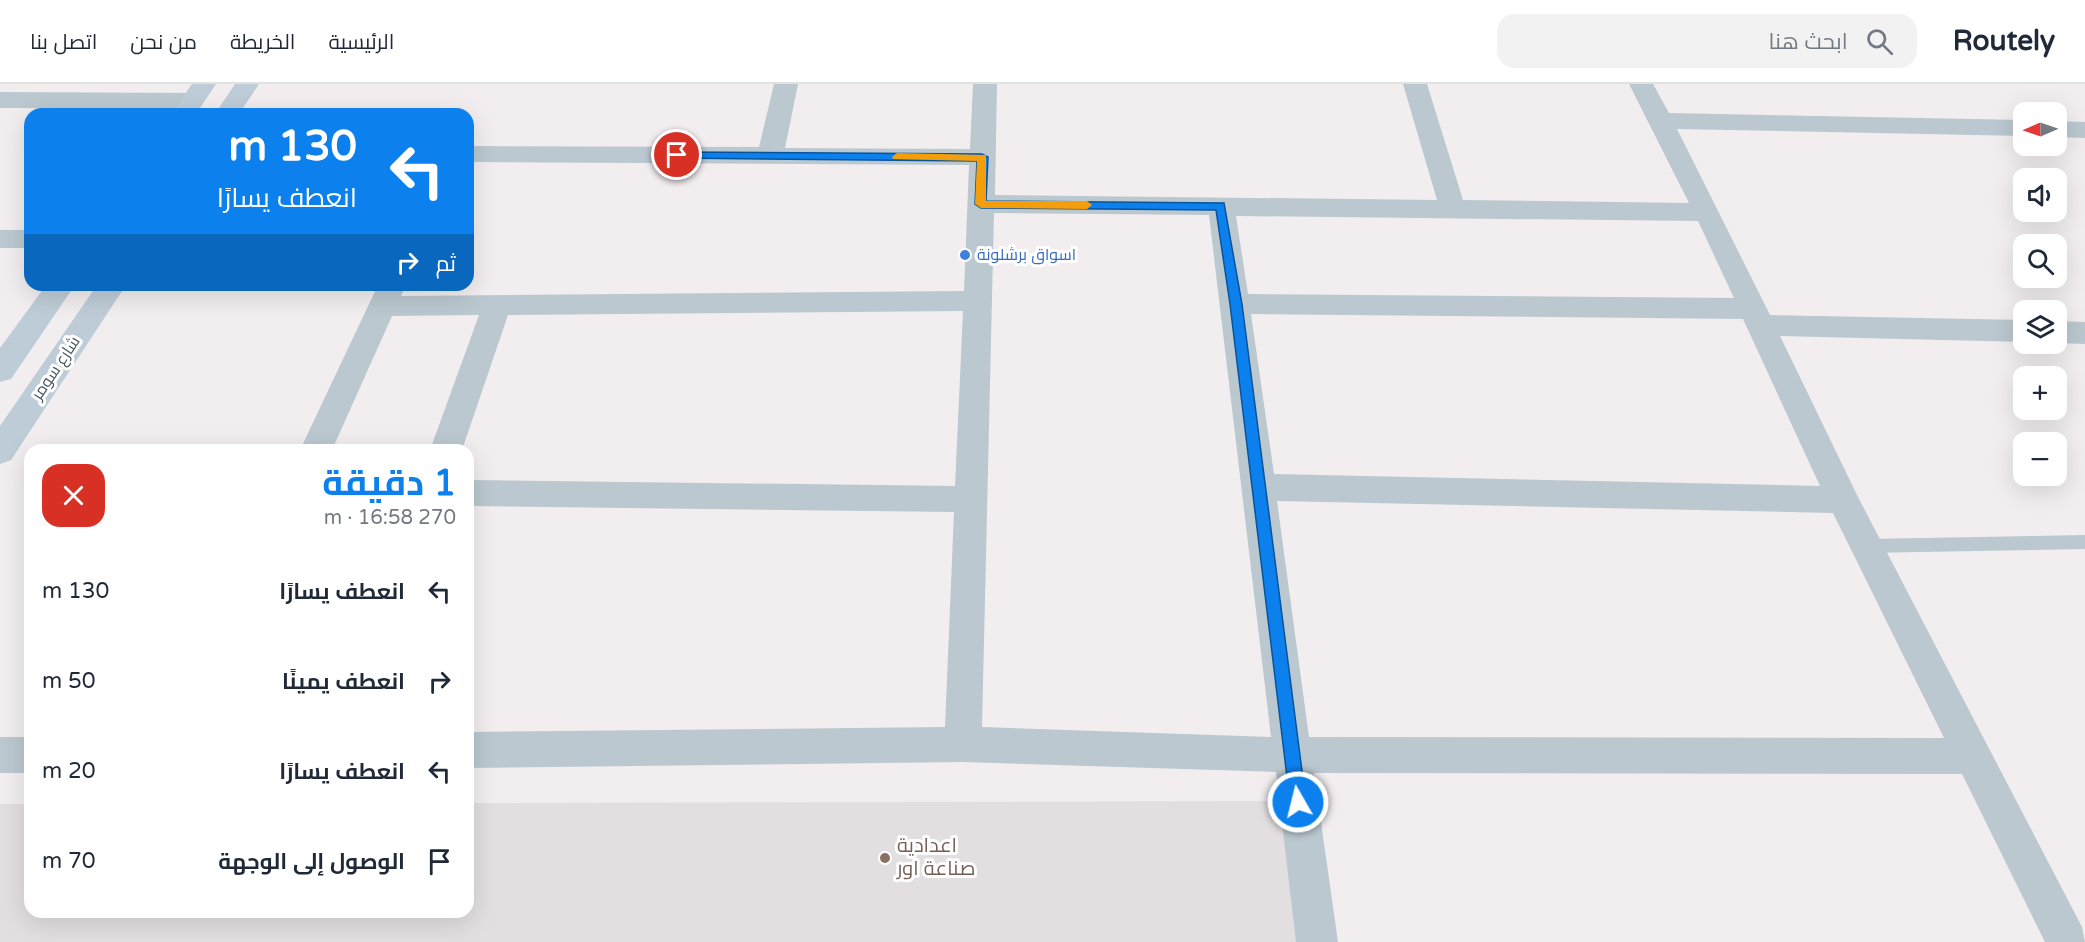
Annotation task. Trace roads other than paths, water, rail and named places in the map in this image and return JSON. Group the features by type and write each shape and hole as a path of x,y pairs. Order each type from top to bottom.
{"main road":[{"path":"232,108 247,84"},
{"path":"0,371 57,291"},
{"name":"شارع سومر","path":"0,451 108,291"}],"street":[{"path":"770,156 786,84"},
{"path":"963,744 985,84"},
{"path":"1415,84 1453,210"},
{"path":"1641,84 1707,212 1843,500 2067,942"},
{"path":"0,100 193,100"},
{"path":"1661,122 2013,128"},
{"path":"2067,129 2085,130"},
{"path":"474,154 982,157"},
{"path":"981,204 1707,212"},
{"path":"1221,206 1236,304 1291,755 1317,942"},
{"path":"0,239 24,239"},
{"path":"319,444 387,295 497,304 977,301"},
{"path":"448,444 497,304"},
{"path":"1236,304 1757,317 2013,330"},
{"path":"2067,332 2085,333"},
{"path":"1258,487 1843,500"},
{"path":"474,493 970,499"},
{"path":"474,750 963,744 1291,755 1972,756"},
{"path":"0,755 24,755"}],"lane":[{"path":"1866,546 2085,542"}],"place":[{"name":"اسواق برشلونة","path":"965,255"},
{"name":"اعدادية صناعة اور","path":"885,858"}]}
